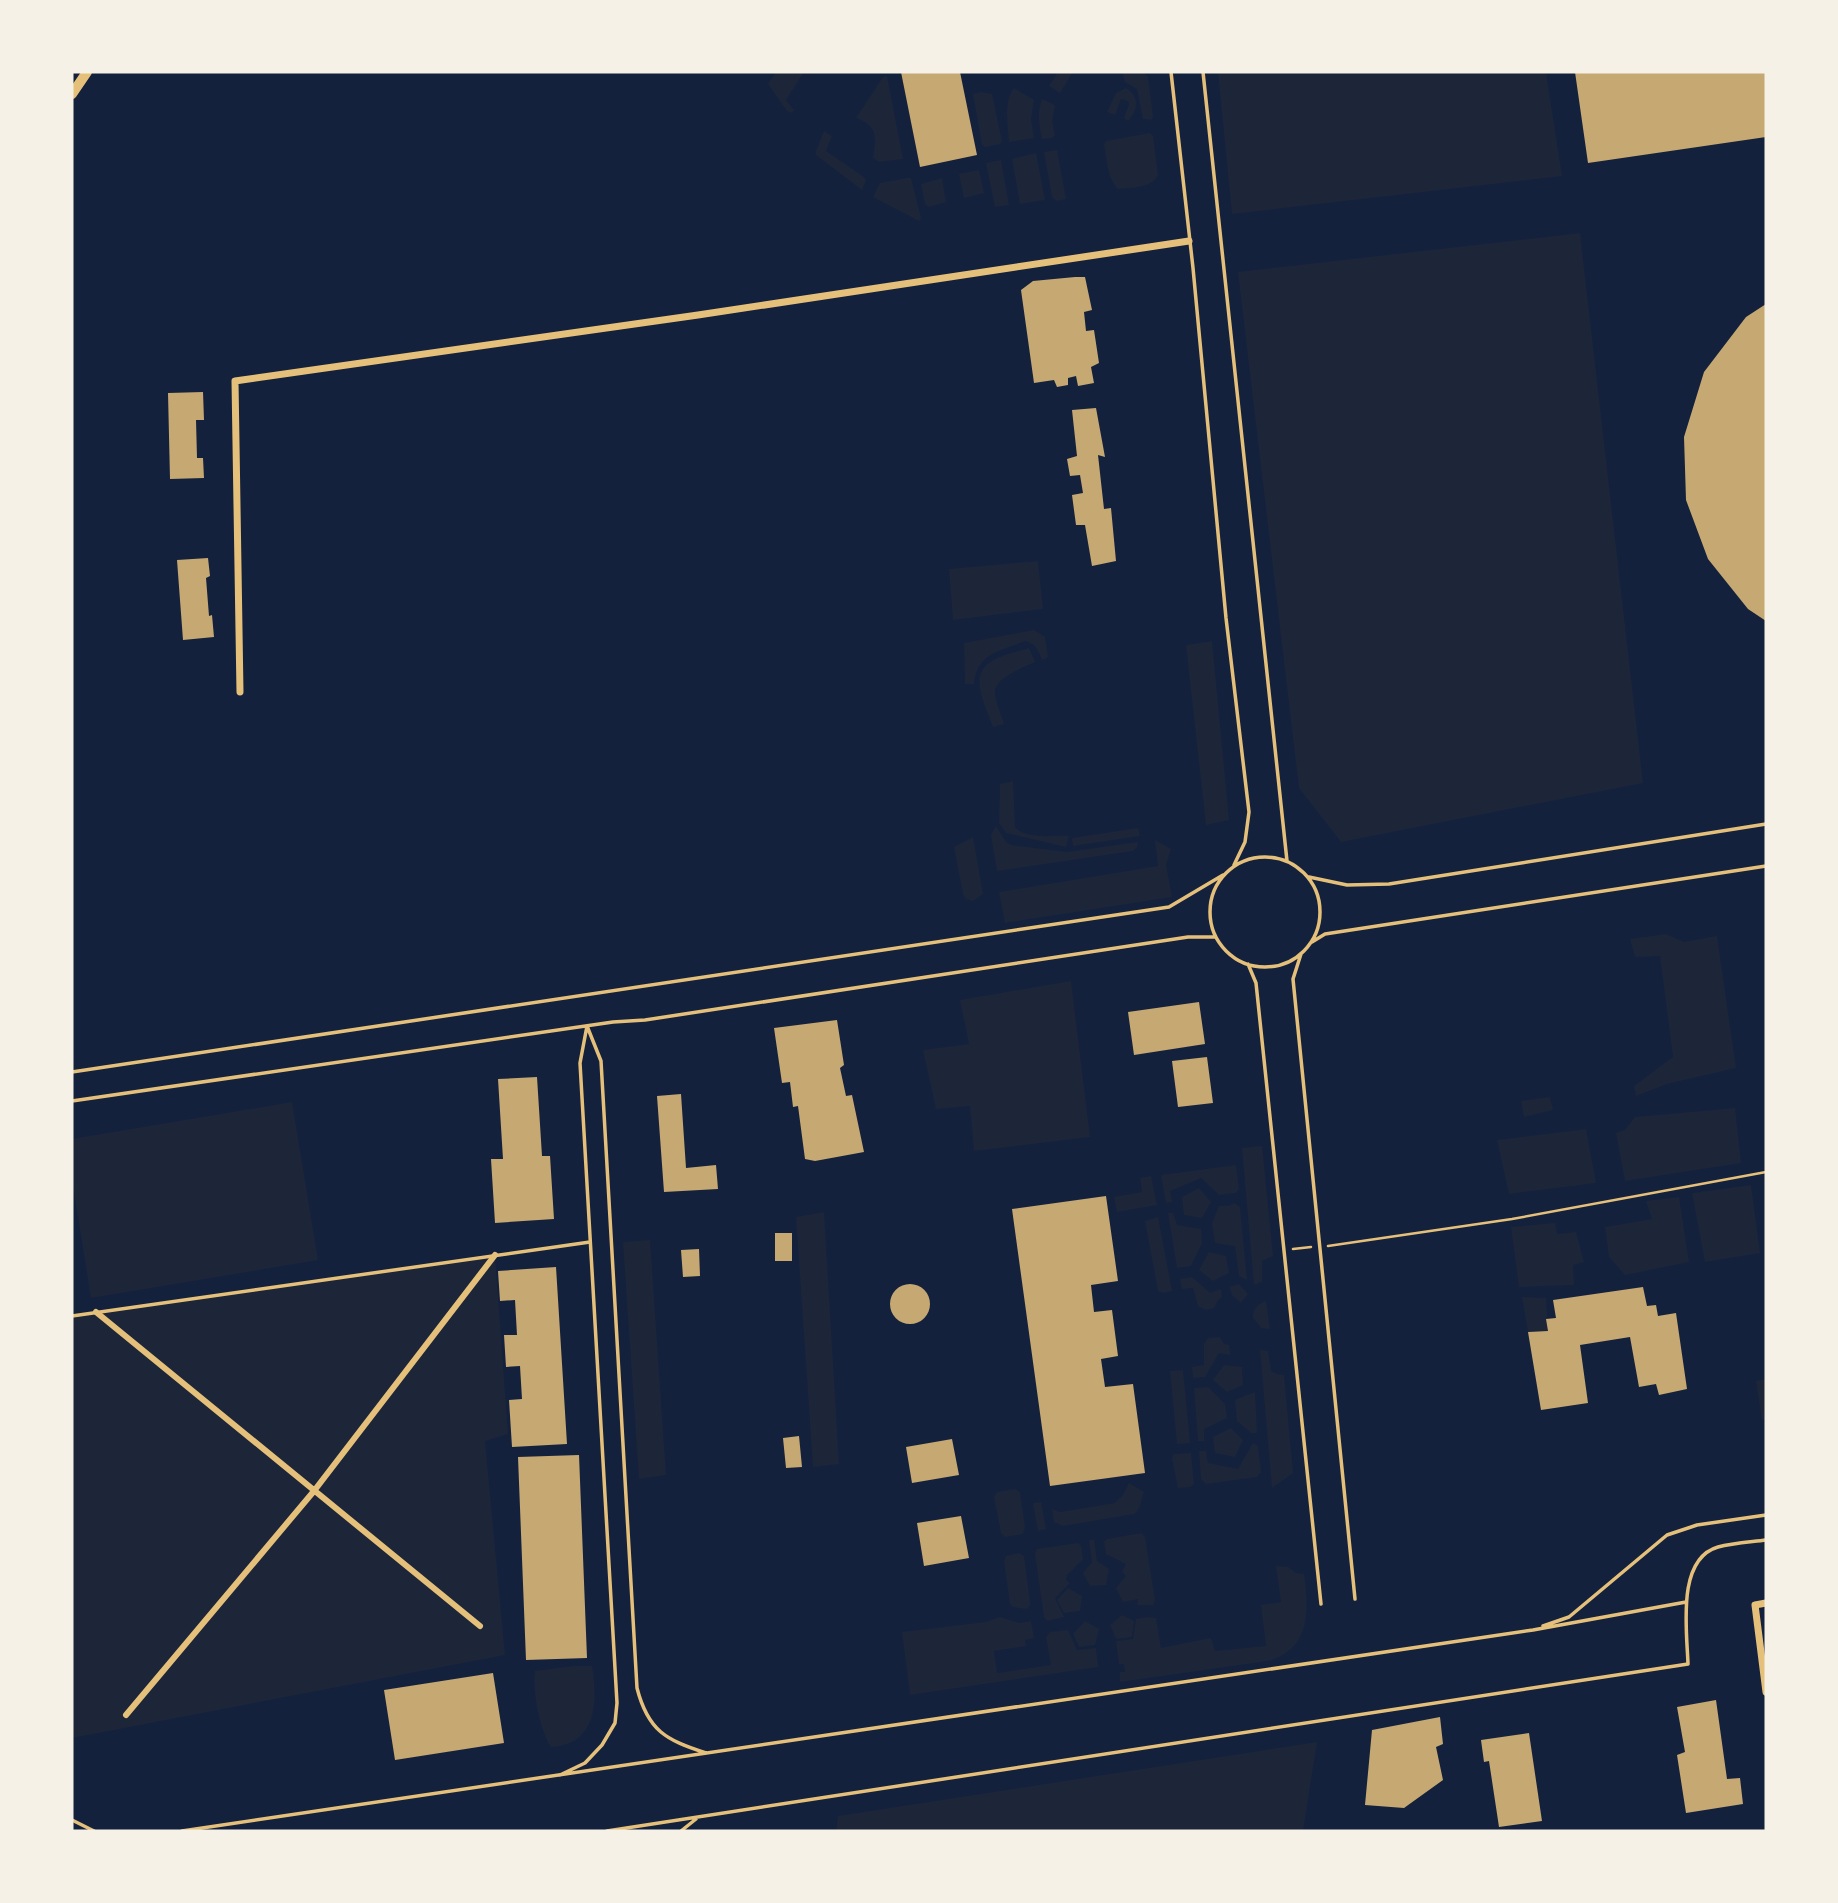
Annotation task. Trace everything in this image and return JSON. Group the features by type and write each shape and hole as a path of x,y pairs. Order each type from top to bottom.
{"main road":[{"path":"72,94 87,72"}],"street":[{"path":"240,692 235,381 1189,242"},
{"path":"126,1715 314,1491 495,1255"},
{"path":"96,1312 480,1626"},
{"path":"1766,1603 1755,1605 1766,1692"}],"lane":[{"path":"1171,72 1226,618 1250,812 1245,842 1234,865"},
{"path":"1203,72 1287,861"},
{"path":"1308,877 1348,885 1389,884 1766,824"},
{"path":"72,1072 1169,907 1223,875 1234,865 1244,860 1266,856 1287,861 1299,868 1315,889 1320,902 1320,916 1312,942"},
{"path":"1223,875 1211,898 1209,911 1215,937 1229,954 1248,964 1270,967 1281,965 1301,954 1312,942 1325,934 1766,866"},
{"path":"72,1101 587,1026 645,1020 1188,937 1215,937"},
{"path":"1301,954 1293,979 1355,1600"},
{"path":"1248,964 1256,983 1321,1604"},
{"path":"560,1775 585,1763 602,1745 615,1723 617,1703 580,1063 587,1026"},
{"path":"587,1026 601,1061 637,1688 642,1708 655,1727 680,1744 706,1753"},
{"path":"72,1316 590,1242"},
{"path":"1533,1630 1569,1617 1667,1535 1697,1525 1766,1515"},
{"path":"607,1831 1688,1664 1686,1592 1698,1561 1717,1547 1766,1540"},
{"path":"182,1831 1533,1630 1686,1602"},
{"path":"681,1831 696,1818"},
{"path":"72,1820 94,1831"}],"path":[{"path":"1284,1250 1512,1219 1766,1172"}],"shaded area":[{"path":"776,72 804,72 786,100 794,110 792,113 787,111 768,84"},
{"path":"1058,72 1073,72 1060,93 1049,86"},
{"path":"1122,72 1142,72 1148,76 1153,117 1151,120 1143,119 1137,89 1125,82"},
{"path":"1218,72 1546,72 1562,176 1232,214"},
{"path":"887,76 903,159 879,162 873,158 875,138 872,129 856,118 883,77"},
{"path":"1014,88 1034,100 1031,119 1034,138 1009,142 1007,107"},
{"path":"1126,88 1134,95 1136,103 1128,121 1124,118 1128,101 1121,99 1115,115 1107,112 1116,93"},
{"path":"973,94 992,94 1002,141 1000,144 985,147 982,145"},
{"path":"1042,99 1055,105 1052,121 1055,135 1052,138 1042,139 1039,109"},
{"path":"824,131 832,136 826,151 864,177 866,180 862,190 816,155"},
{"path":"1150,133 1153,136 1158,175 1146,185 1118,189 1108,168 1104,145 1106,141"},
{"path":"1057,150 1066,199 1056,201 1052,197 1044,152"},
{"path":"1036,153 1045,200 1020,204 1012,159"},
{"path":"1001,160 1009,205 995,207 986,163"},
{"path":"979,170 984,193 964,198 959,174"},
{"path":"911,178 921,218 919,221 873,197 880,183"},
{"path":"942,178 946,202 929,207 925,204 921,184"},
{"path":"1580,233 1643,783 1341,842 1299,788 1238,272"},
{"path":"1038,561 1043,609 953,620 949,569"},
{"path":"1034,630 1045,637 1048,657 1042,660 1036,647 1025,641 991,655 980,666 974,684 965,684 964,643"},
{"path":"1212,641 1229,820 1206,825 1186,645"},
{"path":"1029,648 1035,662 1011,674 997,686 996,699 1004,724 993,727 983,701 979,682 981,674 985,667 996,659"},
{"path":"1013,781 1015,827 1026,834 1069,836 1066,847 1006,833 999,823 1000,784"},
{"path":"996,826 1011,845 1067,852 1138,842 1133,851 997,871 991,835"},
{"path":"1138,828 1140,836 1073,846 1072,838"},
{"path":"973,837 983,894 973,901 966,899 963,894 954,847"},
{"path":"1155,840 1171,849 1166,865 1172,897 1005,923 999,892 1158,866"},
{"path":"1666,934 1684,942 1717,936 1736,1068 1667,1084 1636,1096 1634,1086 1673,1057 1660,956 1635,957 1630,939"},
{"path":"1071,981 1090,1137 974,1151 970,1106 936,1109 923,1050 969,1044 960,1000"},
{"path":"1550,1097 1553,1110 1524,1117 1521,1101"},
{"path":"292,1102 318,1260 91,1298 72,1180 72,1139"},
{"path":"1735,1108 1741,1163 1625,1181 1616,1133 1625,1130 1635,1117"},
{"path":"1586,1129 1596,1183 1509,1194 1497,1140"},
{"path":"1262,1146 1273,1256 1262,1261 1262,1282 1254,1285 1242,1148"},
{"path":"1236,1165 1239,1189 1236,1193 1219,1195 1201,1178 1170,1191 1172,1202 1166,1203 1161,1175"},
{"path":"1151,1176 1157,1205 1117,1212 1114,1197 1142,1192 1140,1178"},
{"path":"1751,1185 1760,1253 1705,1262 1692,1193"},
{"path":"1199,1188 1211,1202 1202,1218 1184,1215 1182,1197"},
{"path":"1679,1197 1689,1262 1625,1275 1609,1257 1605,1227 1652,1219 1646,1201"},
{"path":"1234,1203 1240,1207 1247,1280 1239,1276 1235,1246 1215,1243 1212,1223 1219,1206"},
{"path":"824,1212 839,1464 813,1467 796,1217"},
{"path":"1168,1213 1173,1213 1177,1225 1201,1229 1202,1243 1191,1266 1177,1268"},
{"path":"1158,1217 1172,1291 1163,1293 1158,1291 1145,1221"},
{"path":"1555,1223 1557,1234 1576,1232 1584,1262 1573,1265 1574,1285 1519,1287 1511,1227"},
{"path":"650,1240 666,1475 639,1479 623,1242"},
{"path":"1209,1252 1226,1256 1229,1273 1213,1281 1199,1270"},
{"path":"495,1255 508,1434 485,1441 505,1655 72,1738 72,1316"},
{"path":"1192,1277 1210,1293 1221,1289 1222,1297 1214,1308 1206,1310 1198,1306 1193,1288 1182,1289 1180,1279"},
{"path":"1239,1284 1248,1294 1241,1303 1232,1295 1230,1287"},
{"path":"1522,1297 1546,1298 1548,1331 1528,1332"},
{"path":"1266,1301 1270,1329 1261,1328 1253,1318 1256,1307"},
{"path":"1220,1337 1224,1344 1229,1345 1230,1355 1219,1353 1205,1377 1193,1378 1192,1367 1204,1365 1204,1344 1208,1338"},
{"path":"1260,1350 1268,1351 1271,1371 1284,1375 1293,1473 1272,1488"},
{"path":"1224,1365 1242,1367 1243,1385 1227,1392 1213,1380"},
{"path":"1183,1370 1190,1443 1177,1444 1170,1371"},
{"path":"1766,1379 1766,1419 1762,1420 1756,1381"},
{"path":"1208,1387 1225,1404 1227,1418 1204,1429 1204,1441 1198,1441 1194,1388"},
{"path":"1255,1392 1257,1433 1251,1433 1237,1421 1235,1400"},
{"path":"1231,1428 1243,1440 1235,1457 1215,1453 1213,1437"},
{"path":"1253,1443 1258,1446 1261,1472 1257,1477 1206,1484 1201,1479 1199,1451 1206,1451 1208,1463 1238,1469"},
{"path":"1191,1453 1194,1484 1178,1488 1172,1458 1174,1454"},
{"path":"1129,1483 1144,1492 1140,1507 1134,1514 1063,1526 1054,1522 1052,1509 1060,1512 1115,1503"},
{"path":"1015,1489 1020,1492 1025,1527 1023,1534 1005,1537 1001,1533 994,1497 997,1492"},
{"path":"1041,1502 1046,1529 1038,1531 1033,1503"},
{"path":"1141,1533 1145,1537 1155,1600 1153,1605 1137,1605 1138,1599 1123,1602 1116,1588 1126,1576 1122,1572 1126,1564 1106,1554 1104,1542 1107,1539"},
{"path":"1089,1540 1094,1540 1097,1561 1109,1569 1106,1585 1090,1586 1083,1573 1092,1562"},
{"path":"1078,1543 1083,1559 1067,1575 1066,1580 1070,1583 1055,1598 1064,1617 1047,1621 1044,1617 1035,1554 1037,1549"},
{"path":"1019,1553 1024,1556 1030,1601 1030,1606 1026,1609 1010,1604 1004,1561 1006,1556"},
{"path":"1276,1566 1288,1567 1296,1573 1304,1574 1307,1601 1300,1638 1282,1655 1268,1661 1120,1682 1120,1672 1125,1672 1124,1664 1119,1664 1116,1641 1133,1639 1136,1619 1156,1618 1161,1648 1211,1638 1215,1651 1266,1646 1261,1605 1281,1602"},
{"path":"1068,1588 1082,1596 1080,1611 1064,1613 1057,1600"},
{"path":"1122,1615 1134,1621 1132,1637 1116,1639 1110,1625"},
{"path":"1000,1617 1020,1623 1031,1621 1034,1638 1025,1640 1026,1646 994,1651 997,1673 1051,1665 1046,1637 1050,1632 1068,1630 1077,1650 1096,1648 1098,1667 910,1695 902,1632 985,1622"},
{"path":"1085,1621 1099,1629 1095,1645 1079,1647 1073,1634"},
{"path":"592,1666 595,1693 591,1719 578,1738 551,1747 543,1731 538,1710 535,1671"},
{"path":"1317,1742 1303,1831 836,1831 838,1816"}],"building":[{"path":"901,72 960,72 977,155 920,167"},
{"path":"1575,72 1766,72 1766,137 1588,163"},
{"path":"1085,277 1092,310 1084,312 1086,331 1094,330 1099,363 1091,367 1094,383 1078,386 1076,376 1068,378 1068,385 1057,387 1054,380 1034,383 1021,290 1033,281"},
{"path":"1766,304 1766,621 1748,609 1708,559 1686,500 1684,437 1704,372 1746,317"},
{"path":"203,392 204,420 196,420 197,458 203,458 204,478 170,479 168,393"},
{"path":"1096,408 1105,457 1098,455 1104,509 1111,508 1116,561 1092,566 1085,525 1076,525 1072,495 1083,493 1080,475 1070,476 1067,459 1077,456 1072,410"},
{"path":"208,558 210,576 206,578 209,616 212,615 214,637 183,640 177,560"},
{"path":"1199,1002 1205,1044 1134,1055 1128,1012"},
{"path":"837,1020 844,1065 840,1068 846,1096 852,1095 864,1152 815,1161 805,1159 798,1106 793,1107 790,1082 782,1083 774,1028"},
{"path":"1207,1057 1213,1103 1178,1107 1172,1061"},
{"path":"537,1077 542,1156 550,1156 554,1219 495,1223 491,1159 503,1159 498,1079"},
{"path":"681,1094 686,1168 716,1165 718,1189 664,1192 657,1096"},
{"path":"1106,1196 1118,1281 1091,1285 1094,1312 1112,1310 1118,1356 1101,1359 1105,1387 1133,1384 1145,1473 1050,1486 1012,1209"},
{"path":"775,1233 792,1233 792,1261 775,1261"},
{"path":"699,1249 700,1276 683,1277 681,1250"},
{"path":"556,1267 567,1444 512,1447 509,1400 522,1399 520,1366 506,1367 504,1335 517,1335 515,1300 500,1301 498,1271"},
{"path":"910,1284 924,1290 930,1304 924,1318 910,1324 896,1318 890,1304 896,1290"},
{"path":"1643,1287 1647,1306 1656,1305 1658,1316 1676,1313 1687,1389 1659,1395 1656,1384 1639,1387 1630,1337 1580,1345 1588,1403 1541,1410 1528,1332 1548,1331 1546,1319 1556,1318 1553,1300"},
{"path":"799,1436 802,1467 786,1468 783,1438"},
{"path":"952,1439 959,1475 912,1483 906,1447"},
{"path":"579,1455 587,1658 526,1660 518,1457"},
{"path":"961,1516 969,1558 924,1566 917,1523"},
{"path":"493,1673 504,1743 395,1760 384,1690"},
{"path":"1716,1700 1727,1779 1740,1778 1743,1804 1686,1813 1677,1755 1685,1752 1677,1707"},
{"path":"1440,1717 1443,1744 1436,1747 1443,1780 1404,1808 1365,1805 1372,1730"},
{"path":"1529,1733 1542,1821 1499,1827 1489,1761 1484,1762 1481,1740"}]}
